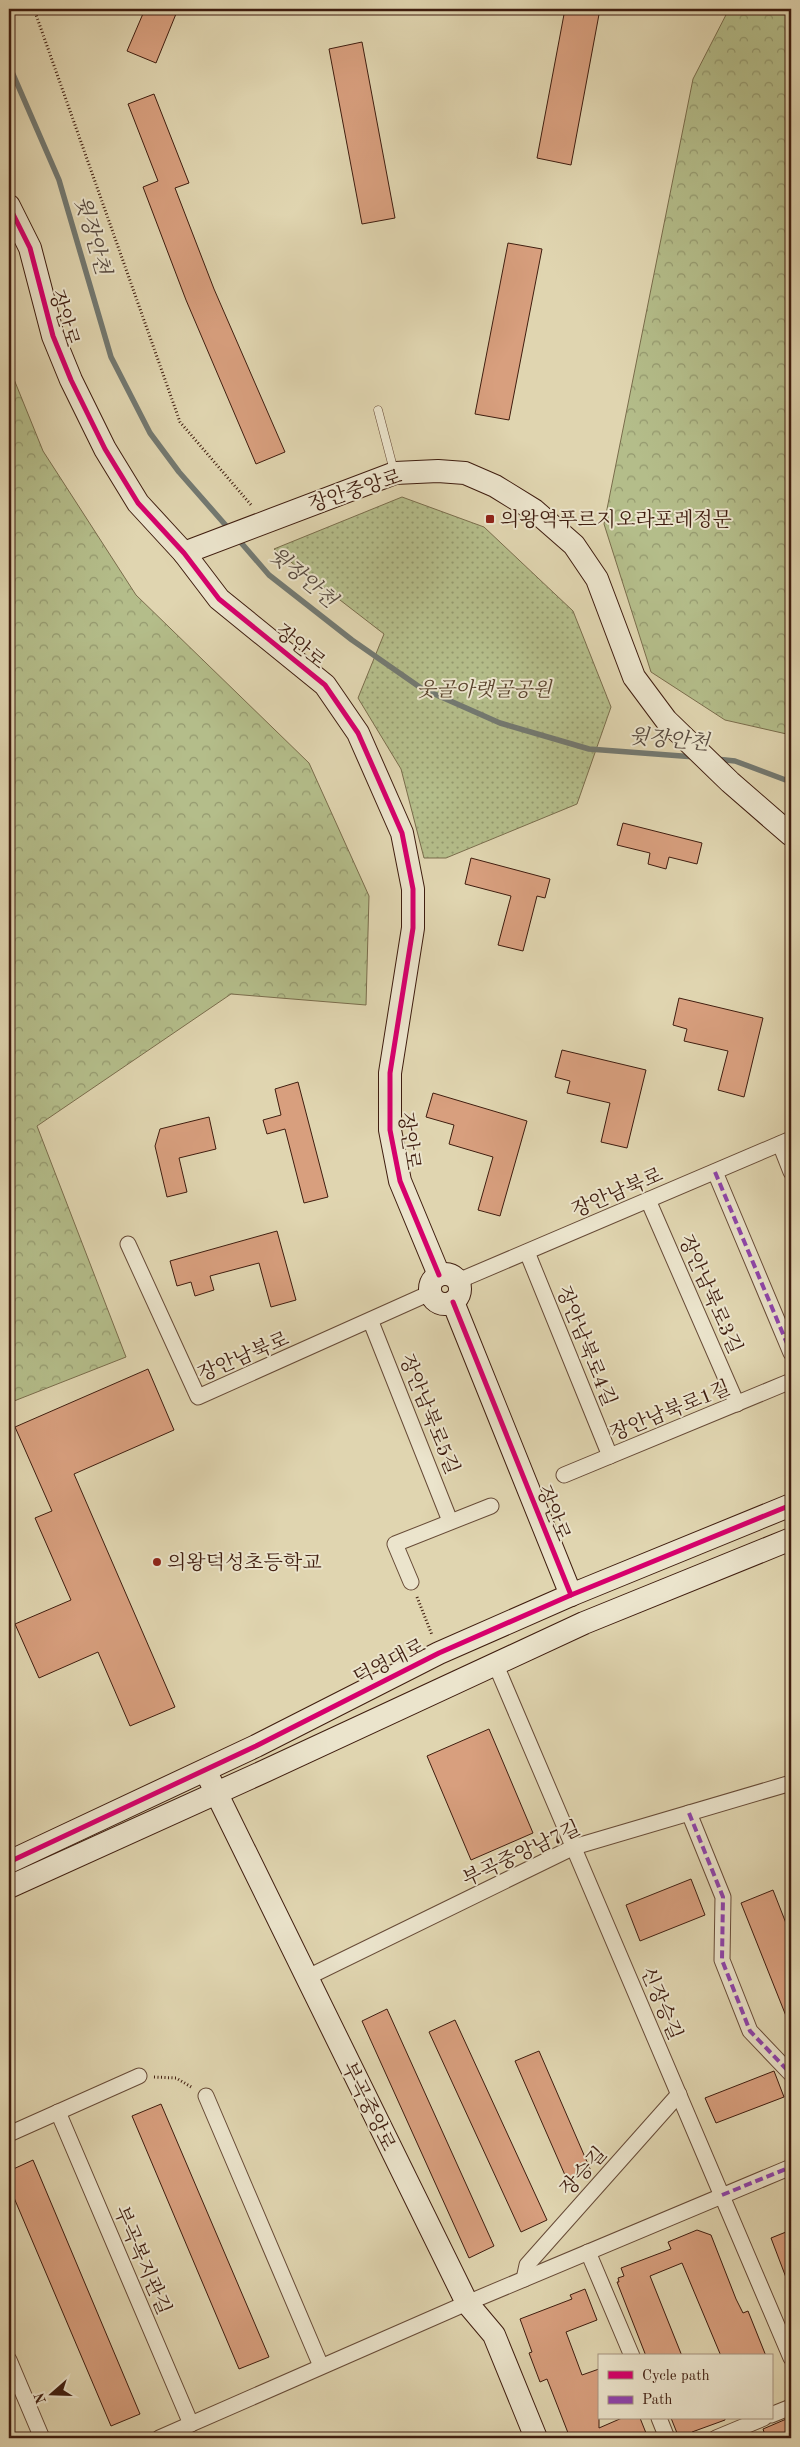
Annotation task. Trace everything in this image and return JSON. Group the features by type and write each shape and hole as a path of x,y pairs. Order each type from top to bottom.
{"street":[{"name":"장안로","path":"9,206 30,248 53,336 71,380 100,440 138,503 184,553 220,599 324,685 358,733 402,833 413,889 413,928 390,1072 390,1130 400,1181 571,1595"},
{"name":"장안중앙로","path":"184,553 395,473 438,471 465,473 495,486 534,510 574,545 597,579 634,677 666,720 730,782 791,835"},
{"name":"장안남북로","path":"128,1244 198,1397 372,1322 527,1252 786,1141"},
{"path":"786,1141 791,1172"},
{"path":"715,1172 791,1352"},
{"name":"장안남북로3길","path":"648,1200 737,1404"},
{"name":"장안남북로4길","path":"527,1252 610,1456"},
{"name":"장안남북로5길","path":"372,1322 450,1522"},
{"name":"장안남북로1길","path":"564,1475 791,1381"},
{"name":"덕영대로","path":"9,1862 205,1770 439,1653 571,1595 791,1505"},
{"path":"411,1582 395,1544 491,1506"},
{"path":"9,1886 216,1794 496,1663 584,1624 791,1539"},
{"name":"신장승길","path":"496,1663 791,2358"},
{"name":"부곡중앙로","path":"205,1770 467,2303 494,2335 536,2438"},
{"name":"부곡중앙남7길","path":"306,1978 574,1846 791,1783"},
{"path":"689,1812 722,1897 722,1960 750,2031 791,2074"},
{"path":"9,2134 139,2076"},
{"name":"장승길","path":"524,2279 527,2265 679,2094"},
{"path":"206,2096 321,2366"},
{"name":"부곡복지관길","path":"58,2112 191,2424"},
{"path":"159,2438 467,2303 791,2167"},
{"path":"588,2252 631,2354"},
{"path":"9,2360 42,2438"},
{"path":"772,2416 791,2407"},
{"path":"660,2420 667,2438"},
{"path":"716,2438 743,2433 761,2420"}],"lane":[{"path":"378,410 395,473"}],"path":[{"path":"34,9 180,422 257,525"},
{"path":"411,1582 439,1653"},
{"path":"139,2076 176,2078 206,2096"}],"green space":[{"path":"729,9 791,9 791,735 725,720 651,672 604,524 693,79"},
{"path":"9,367 43,451 136,595 309,763 369,896 366,1005 231,994 37,1126 126,1357 9,1403"},
{"name":"웃골아랫골공원","path":"402,497 484,527 573,611 611,707 577,804 446,858 424,858 401,769 358,698 384,634 274,549"}],"building":[{"path":"145,9 178,9 156,63 127,51"},
{"path":"565,9 600,9 571,165 537,158"},
{"path":"362,42 395,218 362,224 329,49"},
{"path":"154,94 189,183 175,188 214,289 285,452 256,464 186,300 143,187 158,181 128,104"},
{"path":"508,243 542,249 509,420 475,414"},
{"path":"623,823 702,843 697,864 669,857 666,869 648,864 650,853 617,845"},
{"path":"471,858 550,879 545,898 537,896 523,951 498,945 511,896 465,884"},
{"path":"679,998 763,1018 744,1097 718,1090 728,1051 684,1041 687,1029 673,1025"},
{"path":"562,1050 646,1070 627,1148 601,1142 610,1103 567,1093 570,1081 555,1077"},
{"path":"298,1082 328,1197 304,1203 285,1129 267,1134 263,1120 281,1115 275,1089"},
{"path":"433,1093 527,1121 500,1216 478,1210 493,1157 449,1144 454,1125 426,1117"},
{"path":"209,1117 216,1149 179,1158 187,1192 167,1197 155,1146 160,1129"},
{"path":"277,1231 296,1300 271,1307 259,1263 210,1276 214,1290 195,1296 191,1282 177,1286 170,1261"},
{"path":"148,1369 174,1430 74,1474 175,1707 130,1726 98,1652 39,1678 15,1624 71,1600 35,1518 52,1511 15,1427"},
{"path":"489,1729 533,1833 471,1860 427,1756"},
{"path":"691,1879 705,1915 640,1941 626,1905"},
{"path":"773,1890 791,1936 790,2026 741,1903"},
{"path":"387,2009 494,2246 469,2258 362,2021"},
{"path":"455,2020 547,2220 521,2232 429,2032"},
{"path":"539,2051 591,2171 568,2182 515,2061"},
{"path":"774,2071 784,2097 716,2123 705,2098"},
{"path":"161,2104 269,2357 239,2369 132,2116"},
{"path":"33,2160 140,2414 111,2426 9,2186 9,2171"},
{"path":"697,2230 711,2235 736,2299 743,2313 748,2311 765,2354 720,2354 682,2263 650,2276 681,2354 645,2354 617,2282 619,2282 618,2278 624,2276 621,2268 671,2249 668,2242"},
{"path":"791,2230 791,2288 790,2288 771,2238"},
{"path":"585,2289 597,2320 566,2332 582,2375 598,2369 599,2428 617,2420 641,2420 648,2438 570,2438 547,2379 540,2382 529,2353 532,2352 520,2319 572,2299 570,2295"},
{"path":"791,2417 791,2438 766,2438 763,2429"},
{"path":"672,2420 725,2420 692,2432 693,2435 679,2438"}],"waterway":[{"name":"윗장안천","path":"9,65 59,180 111,357 150,433 179,472 229,529"},
{"name":"윗장안천","path":"237,538 269,575 352,640 421,688 500,723 589,749 695,757"},
{"name":"윗장안천","path":"716,759 735,761 791,782"}],"marked path":[{"path":"715,1172 791,1353"},
{"path":"689,1813 723,1897 722,1960 750,2031 791,2074"},
{"path":"722,2195 791,2167"}],"cycle path":[{"path":"9,206 30,248 53,336 71,380 105,449 138,503 184,553 219,599 325,685 358,733 402,833 413,889 413,928 390,1073 390,1130 400,1181 439,1275"},
{"path":"453,1302 571,1595"},
{"path":"9,1862 256,1746 439,1653 571,1595 791,1505"}],"place":[{"name":"의왕역푸르지오라포레정문","path":"490,519"},
{"name":"의왕덕성초등학교","path":"157,1562"}]}
